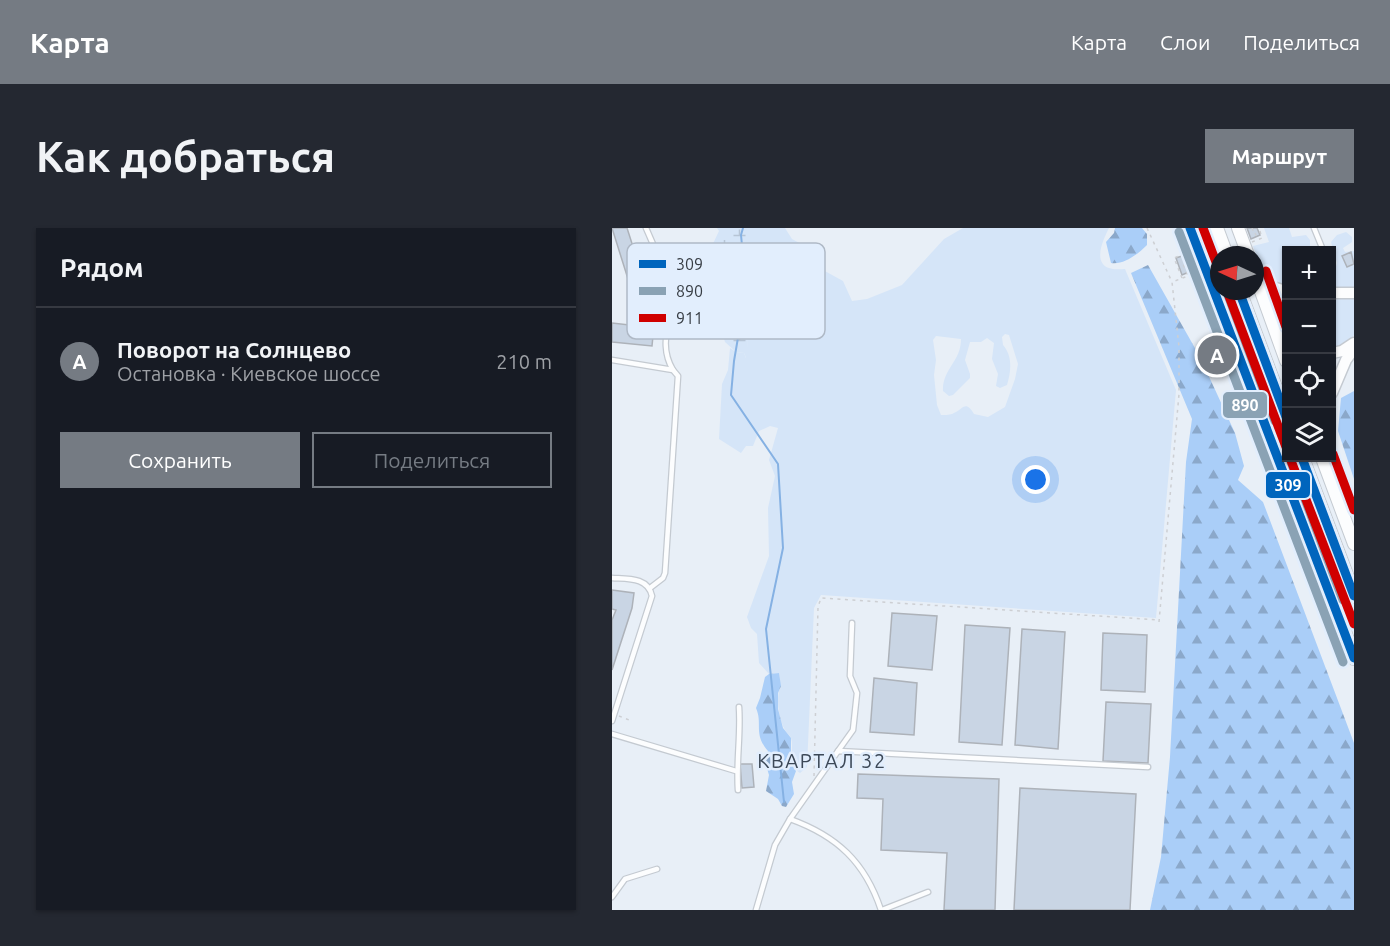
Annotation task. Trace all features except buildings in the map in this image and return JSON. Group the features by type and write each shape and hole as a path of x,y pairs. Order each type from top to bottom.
{"highway":[{"path":"1190,228 1354,658"},
{"path":"1216,228 1223,246"},
{"path":"1242,300 1284,408"},
{"path":"1304,462 1354,596"}],"main road":[{"path":"1182,228 1203,262"},
{"path":"1238,228 1247,246"},
{"path":"1264,298 1284,354"},
{"path":"1323,462 1354,544"}],"street":[{"path":"1264,281 1269,286 1282,290"},
{"path":"1336,294 1354,293"},
{"path":"1336,352 1354,343"},
{"path":"1336,382 1341,369 1354,349"},
{"path":"1328,462 1332,485"}],"lane":[{"path":"646,228 653,243"},
{"path":"1314,228 1321,246"},
{"path":"650,588 663,578 665,573 678,376 667,355 666,339"},
{"path":"612,360 673,370"},
{"path":"612,578 641,581 650,588 652,596 615,720"},
{"path":"756,910 775,844 853,730 857,693 850,676 852,623"},
{"path":"738,790 736,763 739,755 739,707"},
{"path":"612,734 736,771"},
{"path":"838,751 1148,766"},
{"path":"790,819 815,828 839,843 859,868 876,895 881,910 928,892"},
{"path":"612,897 625,879 657,869"}],"path":[{"path":"814,786 820,598 1159,621 1179,394 1179,347 1172,282 1147,228"},
{"path":"1174,228 1185,254 1219,358"},
{"path":"1252,228 1258,240"},
{"path":"1252,246 1262,238 1258,228"},
{"path":"1182,278 1174,258 1185,254"},
{"path":"1178,256 1188,276"},
{"path":"1172,282 1192,275"},
{"path":"615,720 619,716 629,720"}],"green space":[{"path":"717,228 752,228 752,243 713,243 719,231"},
{"path":"752,228 785,228 792,239 799,243 751,243"},
{"path":"963,228 1109,228 1101,250 1101,261 1109,268 1125,269 1176,390 1156,618 821,595 814,608 807,767 800,773 793,765 791,738 783,726 779,712 779,673 769,674 759,663 757,634 751,628 747,617 769,556 768,508 775,476 769,460 778,428 770,426 759,431 753,446 746,446 741,453 719,439 722,384 728,370 730,348 744,353 746,358 748,339 825,339 825,271 843,281 852,301 867,299 902,285 944,239","holes":["1005,334 1009,335 1018,364 1005,407 988,417 974,414 966,406 952,414 941,415 937,405 934,375 936,360 933,340 936,336 961,339 958,354 943,383 943,391 949,396 953,395 970,378 965,360 970,342 981,342 987,338 994,343 992,359 998,374 996,386 1000,388 1007,385 1010,370 1010,359 1003,345 1002,337"]},
{"path":"1115,228 1142,228 1147,234 1147,245 1126,261 1111,263 1106,242 1114,233"},
{"path":"1264,228 1289,228 1292,237 1306,235 1310,240 1310,246 1282,246 1282,285 1268,276 1264,270 1264,246 1253,246 1269,242"},
{"path":"1346,232 1352,237 1352,242 1343,248 1345,252 1354,251 1354,288 1336,288 1336,246 1332,246 1331,242 1337,235"},
{"path":"1148,265 1200,357 1235,433 1244,466 1238,480 1263,502 1354,743 1354,910 1150,910 1161,857 1170,757 1186,462 1192,419 1131,273"},
{"path":"1268,290 1273,294 1282,295 1282,329"},
{"path":"1354,298 1354,335 1346,345 1336,348 1336,300"},
{"path":"724,339 748,339 747,360 744,353 736,352"},
{"path":"1354,391 1354,479 1338,431 1341,398"},
{"path":"779,673 781,686 778,693 778,709 783,728 791,738 791,762 796,771 792,782 794,794 786,807 766,791 769,775 765,762 768,751 759,734 756,708 765,677"}],"waterway":[{"path":"742,243 743,228"},
{"path":"738,339 731,395 778,464 783,548 766,629 784,802"}],"transit line":[{"name":"309","path":"1190,228 1354,658"},
{"name":"911","path":"1203,228 1210,246"},
{"name":"890","path":"1179,232 1343,662"},
{"name":"911","path":"1266,271 1282,316"},
{"name":"890","path":"1230,300 1275,421"},
{"name":"911","path":"1230,300 1282,436"},
{"name":"309","path":"1242,300 1283,408"},
{"name":"890","path":"1291,462 1343,600"},
{"name":"911","path":"1292,462 1354,624"},
{"name":"309","path":"1304,462 1354,596"},
{"name":"911","path":"1336,462 1354,510"}],"place":[{"name":"Поворот на Солнцево","path":"1217,355"}],"district":[{"name":"КВАРТАЛ 32","path":"822,761"}]}
